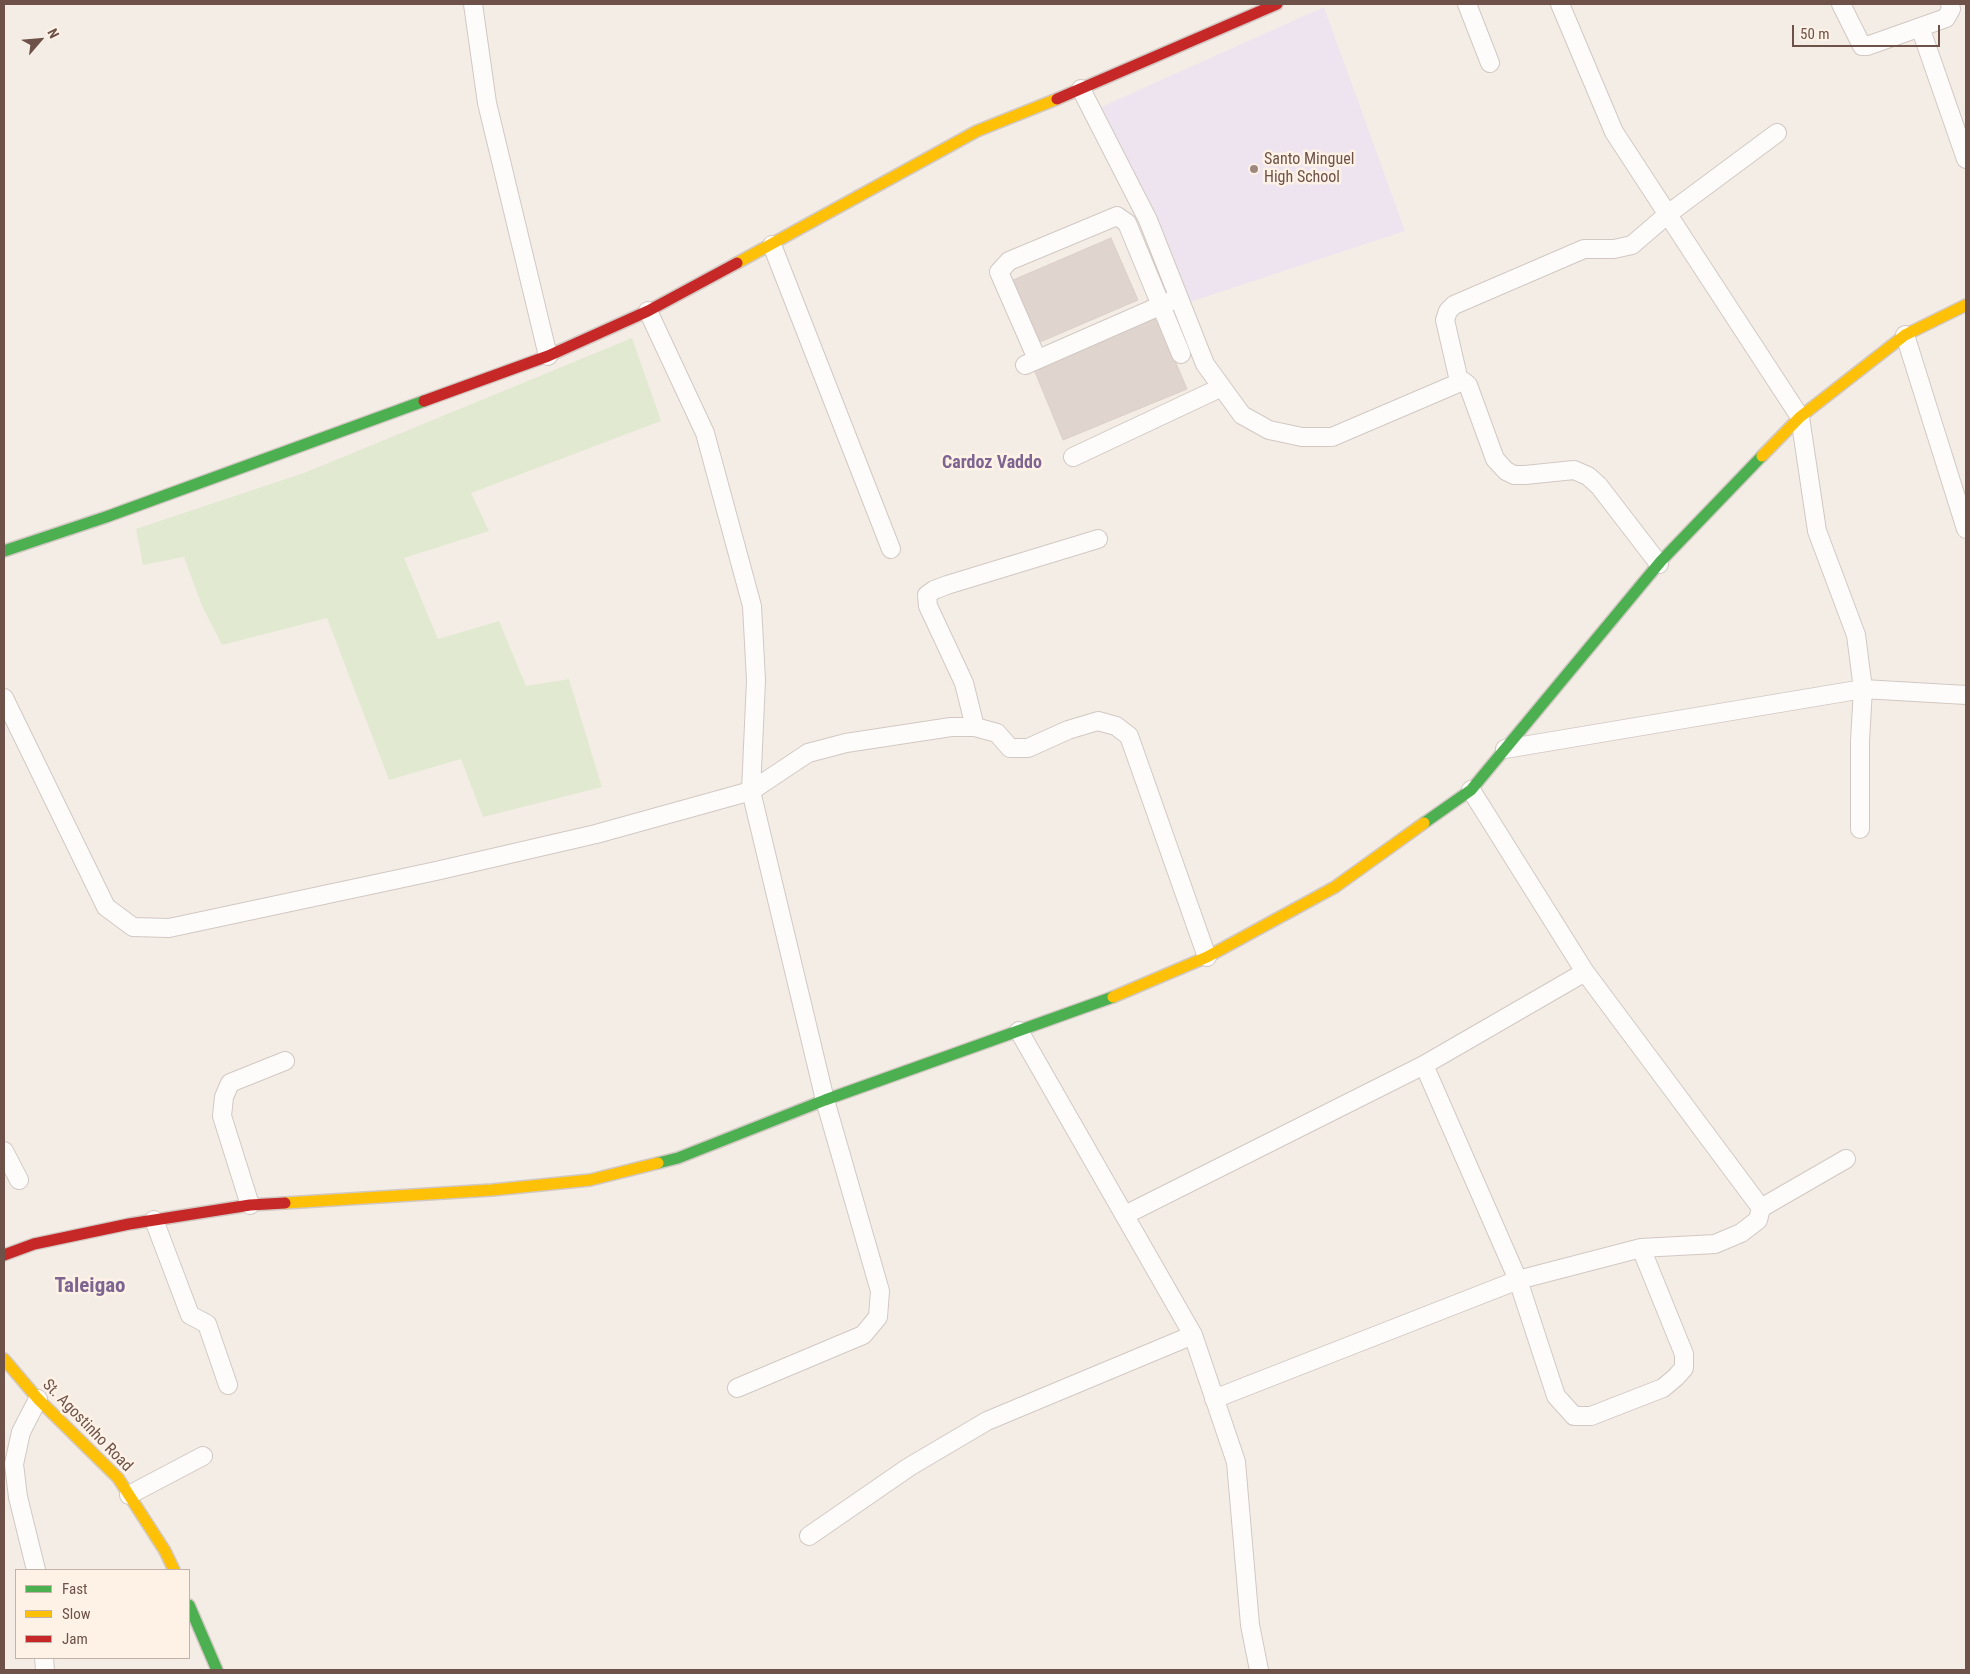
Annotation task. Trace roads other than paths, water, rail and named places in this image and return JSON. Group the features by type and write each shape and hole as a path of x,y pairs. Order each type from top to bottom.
{"main road":[{"path":"4,551 116,513 548,356 648,310 772,245 977,131 1081,89 1277,4"},
{"path":"4,1254 34,1244 129,1224 250,1205 492,1190 590,1180 678,1158 825,1100 1109,999 1207,957 1335,887 1471,790 1659,564 1800,417 1905,335 1966,305"},
{"name":"St. Agostinho Road","path":"4,1359 38,1399 118,1478 165,1551 174,1569"},
{"path":"190,1607 218,1670"}],"street":[{"path":"473,4 487,102 548,356"},
{"path":"1467,4 1490,63"},
{"path":"1560,4 1614,132 1800,417 1817,531 1856,635 1864,690 1860,741 1860,829"},
{"path":"1841,4 1862,46 1868,46 1946,18 1950,4"},
{"path":"1920,28 1966,159"},
{"path":"1081,89 1148,220 1205,364 1242,415 1269,430 1302,437 1332,436 1459,381 1466,382 1495,459 1506,471 1525,475 1574,470 1588,476 1600,486 1659,564"},
{"path":"1459,381 1445,320 1448,310 1454,305 1584,249 1614,249 1632,245 1668,214 1777,133"},
{"path":"1178,297 1160,305 1031,362 999,272 1009,260 1117,216 1127,223 1160,305 1181,354"},
{"path":"772,245 891,549"},
{"path":"648,310 705,433 752,606 756,680 751,791 825,1100 880,1292 878,1317 863,1335 737,1388"},
{"path":"1905,335 1966,529"},
{"path":"1073,457 1222,386"},
{"path":"975,727 964,683 928,606 927,595 947,585 1098,539"},
{"path":"1506,749 1864,690 1966,695"},
{"path":"4,698 106,907 133,927 169,928 436,871 596,834 751,791 808,753 856,742 950,727 975,727 997,733 1010,748 1028,748 1068,730 1098,721 1116,726 1129,736 1207,957"},
{"path":"1471,790 1585,972 1761,1208"},
{"path":"1125,1215 1424,1065 1585,972"},
{"path":"1019,1031 1193,1334 1236,1462 1250,1625 1259,1670"},
{"path":"250,1205 222,1116 224,1097 230,1083 285,1061"},
{"path":"1424,1065 1518,1280 1556,1396 1574,1416 1590,1416 1663,1388 1684,1368 1684,1354 1641,1248"},
{"path":"4,1151 19,1180"},
{"path":"1214,1399 1518,1280 1641,1248 1716,1244 1741,1232 1758,1220 1761,1208 1846,1159"},
{"path":"154,1220 190,1315 207,1324 228,1384"},
{"path":"809,1536 909,1467 987,1421 1193,1334"},
{"path":"36,1569 18,1497 14,1464 21,1432 38,1399"},
{"path":"129,1495 203,1456"}],"place":[{"name":"Santo Minguel High School","path":"1254,169"}],"district":[{"name":"Cardoz Vaddo","path":"992,463"},
{"name":"Taleigao","path":"90,1287"}]}
